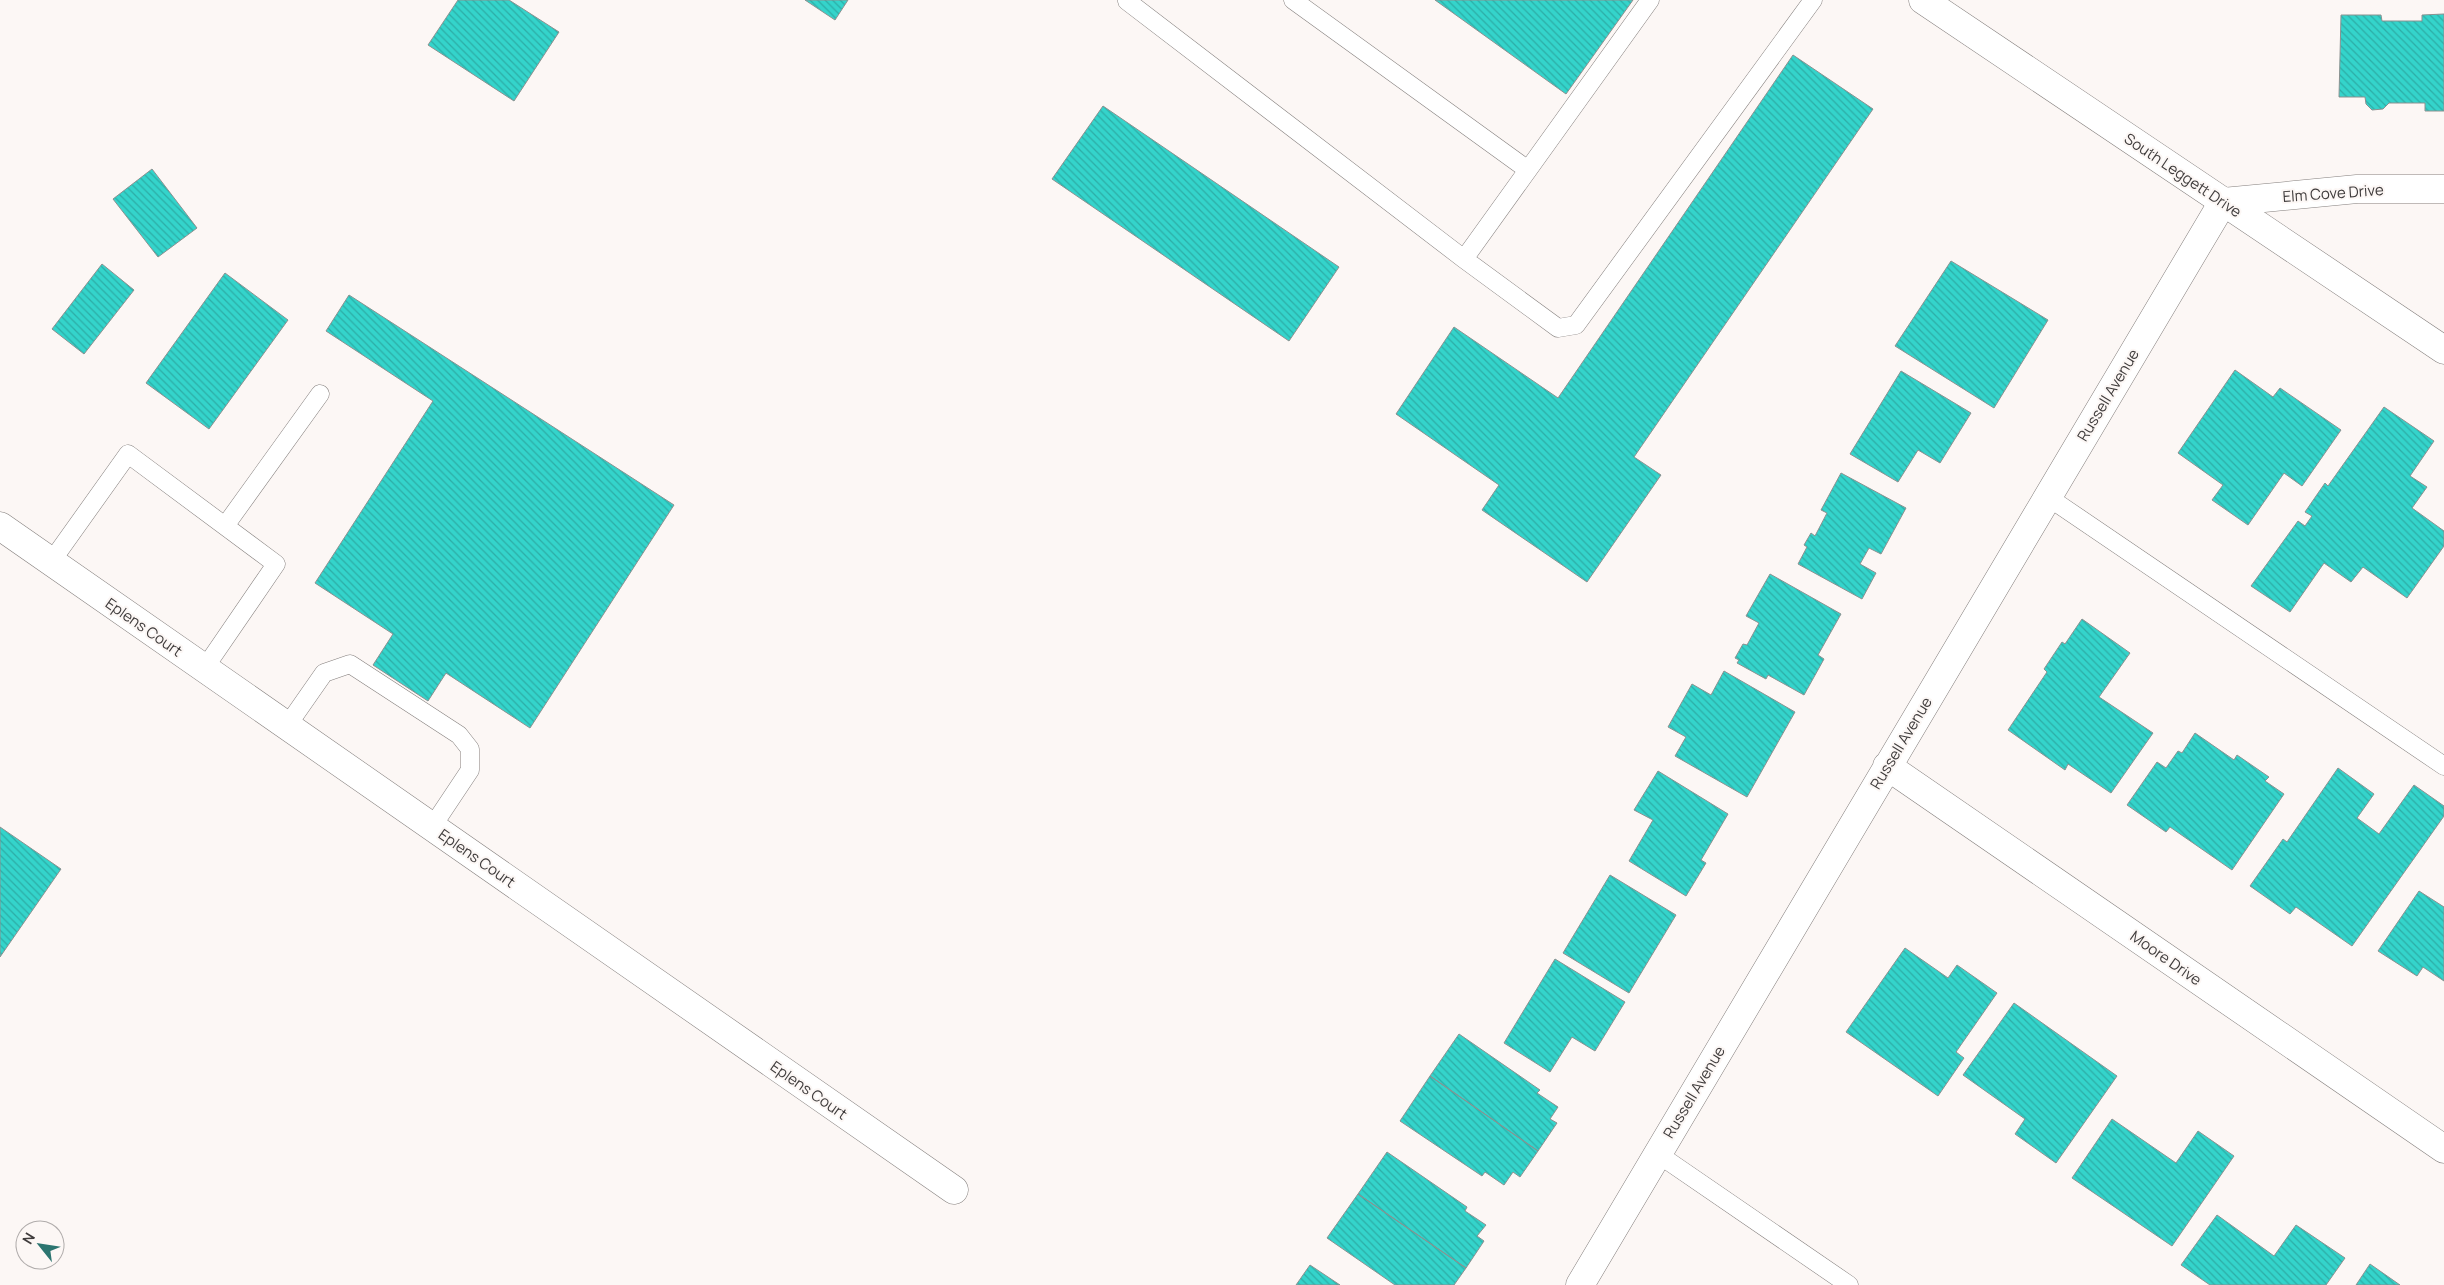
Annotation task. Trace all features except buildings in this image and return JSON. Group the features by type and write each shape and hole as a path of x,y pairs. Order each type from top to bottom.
{"street":[{"name":"South Leggett Drive","path":"1922,0 2444,350"},
{"name":"Elm Cove Drive","path":"2223,202 2357,189 2444,189"},
{"name":"Russell Avenue","path":"1580,1285 2223,202"},
{"name":"Eplens Court","path":"0,526 954,1190"},
{"name":"Moore Drive","path":"1887,766 2444,1149"}],"lane":[{"path":"1127,0 1464,259 1558,328 1576,325 1813,0"},
{"path":"1293,0 1528,170"},
{"path":"1464,259 1650,0"},
{"path":"225,526 320,394"},
{"path":"51,562 128,454 276,564 204,669"},
{"path":"2048,497 2444,766"},
{"path":"287,726 324,673 350,664 459,735 470,748 470,770 432,827"},
{"path":"1658,1154 1849,1285"}]}
